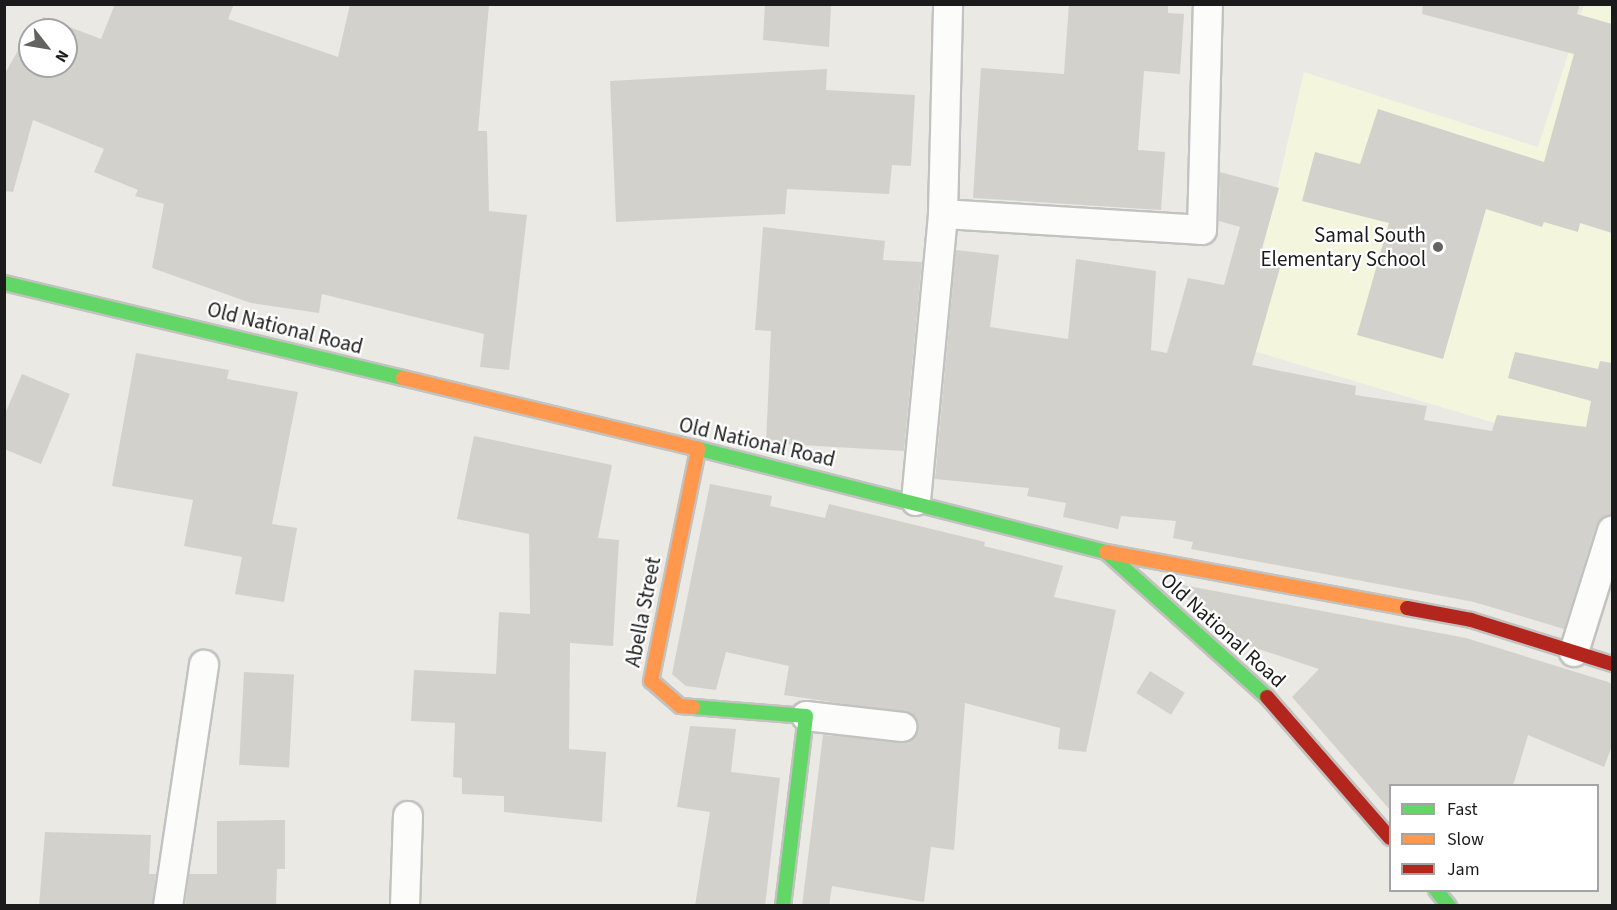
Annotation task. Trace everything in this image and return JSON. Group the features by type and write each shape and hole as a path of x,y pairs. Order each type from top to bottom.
{"main road":[{"name":"Old National Road","path":"4,283 916,501 1106,552 1262,691 1389,837"},
{"name":"Abella Street","path":"698,449 651,681 680,706 806,716"},
{"path":"1106,552 1471,620 1612,664"},
{"path":"783,906 806,716"},
{"path":"1437,892 1449,906"}],"street":[{"path":"916,501 943,214 948,4"},
{"path":"943,214 1202,230 1208,4"},
{"path":"1575,652 1612,531"},
{"path":"168,906 204,665"},
{"path":"806,716 902,727"},
{"path":"405,906 408,816"}],"shaded area":[{"name":"Samal South Elementary School","path":"1584,5 1612,5 1612,458 1240,347 1304,72 1538,147"}],"building":[{"path":"115,4 234,4 228,19 338,57 350,4 489,4 478,131 487,131 489,211 527,215 509,370 480,367 484,334 322,294 319,313 251,303 152,268 164,204 135,196 138,190 94,172 104,149 33,120 13,192 4,191 4,75 18,51 18,78 78,78 78,30 101,39"},
{"path":"765,4 831,4 829,47 763,40"},
{"path":"1069,4 1168,4 1168,13 1184,14 1180,74 1144,71 1138,150 1165,152 1161,210 973,198 981,68 1064,74"},
{"path":"1423,4 1580,4 1577,14 1612,24 1612,233 1580,223 1578,232 1544,222 1542,227 1486,209 1443,359 1357,335 1389,223 1302,201 1315,152 1360,164 1378,109 1544,162 1574,54 1422,14"},
{"path":"827,69 826,90 915,95 911,166 892,165 889,194 787,189 785,214 616,222 610,81"},
{"path":"1220,172 1279,188 1260,255 1282,261 1252,365 1356,386 1355,395 1427,406 1424,420 1492,431 1497,415 1586,427 1591,401 1508,378 1515,352 1598,369 1600,361 1612,363 1612,515 1596,526 1564,629 1474,602 1191,549 1193,542 1173,538 1176,521 1121,516 1118,529 1063,517 1066,503 1027,496 1029,488 935,479 956,250 999,255 990,327 1068,339 1076,259 1156,271 1151,350 1167,353 1188,278 1224,285 1240,227 1219,221"},
{"path":"763,227 885,241 883,260 922,262 904,451 766,443 771,331 755,330"},
{"path":"136,353 229,370 227,379 298,392 272,524 297,528 284,602 235,594 242,557 184,546 193,500 112,486"},
{"path":"22,374 70,394 41,464 4,449 4,416"},
{"path":"474,436 612,465 598,538 619,540 613,646 570,643 569,749 606,752 602,822 504,812 504,796 462,794 462,778 453,777 455,723 411,721 414,670 496,674 499,612 530,614 529,534 457,519"},
{"path":"710,484 772,496 770,506 825,518 829,504 985,542 984,546 1063,566 1054,597 1116,610 1086,752 1058,749 1060,728 965,703 954,850 931,847 924,902 832,886 829,906 802,906 823,735 908,742 918,729 912,714 784,695 789,666 726,652 716,690 686,686 672,674"},
{"path":"1183,585 1466,638 1608,682 1612,684 1612,746 1604,767 1528,735 1514,784 1389,784 1389,809 1292,697 1319,669 1234,641 1182,594"},
{"path":"1150,671 1185,693 1171,715 1136,693"},
{"path":"244,672 294,675 289,767 239,765"},
{"path":"690,726 736,729 731,772 780,778 765,906 695,906 710,812 677,807"},
{"path":"285,820 285,869 277,869 276,906 185,906 189,874 217,874 217,821"},
{"path":"45,832 151,835 149,874 156,874 152,906 39,906"}],"traffic: fast":[{"path":"4,283 403,378"},
{"path":"695,448 1106,552 1267,697"},
{"path":"693,707 806,716 783,906"},
{"path":"1438,892 1449,906"}],"traffic: slow":[{"path":"403,378 695,448"},
{"path":"693,707 680,706 651,681 698,449"},
{"path":"1106,552 1407,608"}],"traffic: jam":[{"path":"1407,608 1471,620 1612,664"},
{"path":"1267,697 1389,837"}],"place":[{"name":"Samal South Elementary School","path":"1438,247"}]}
